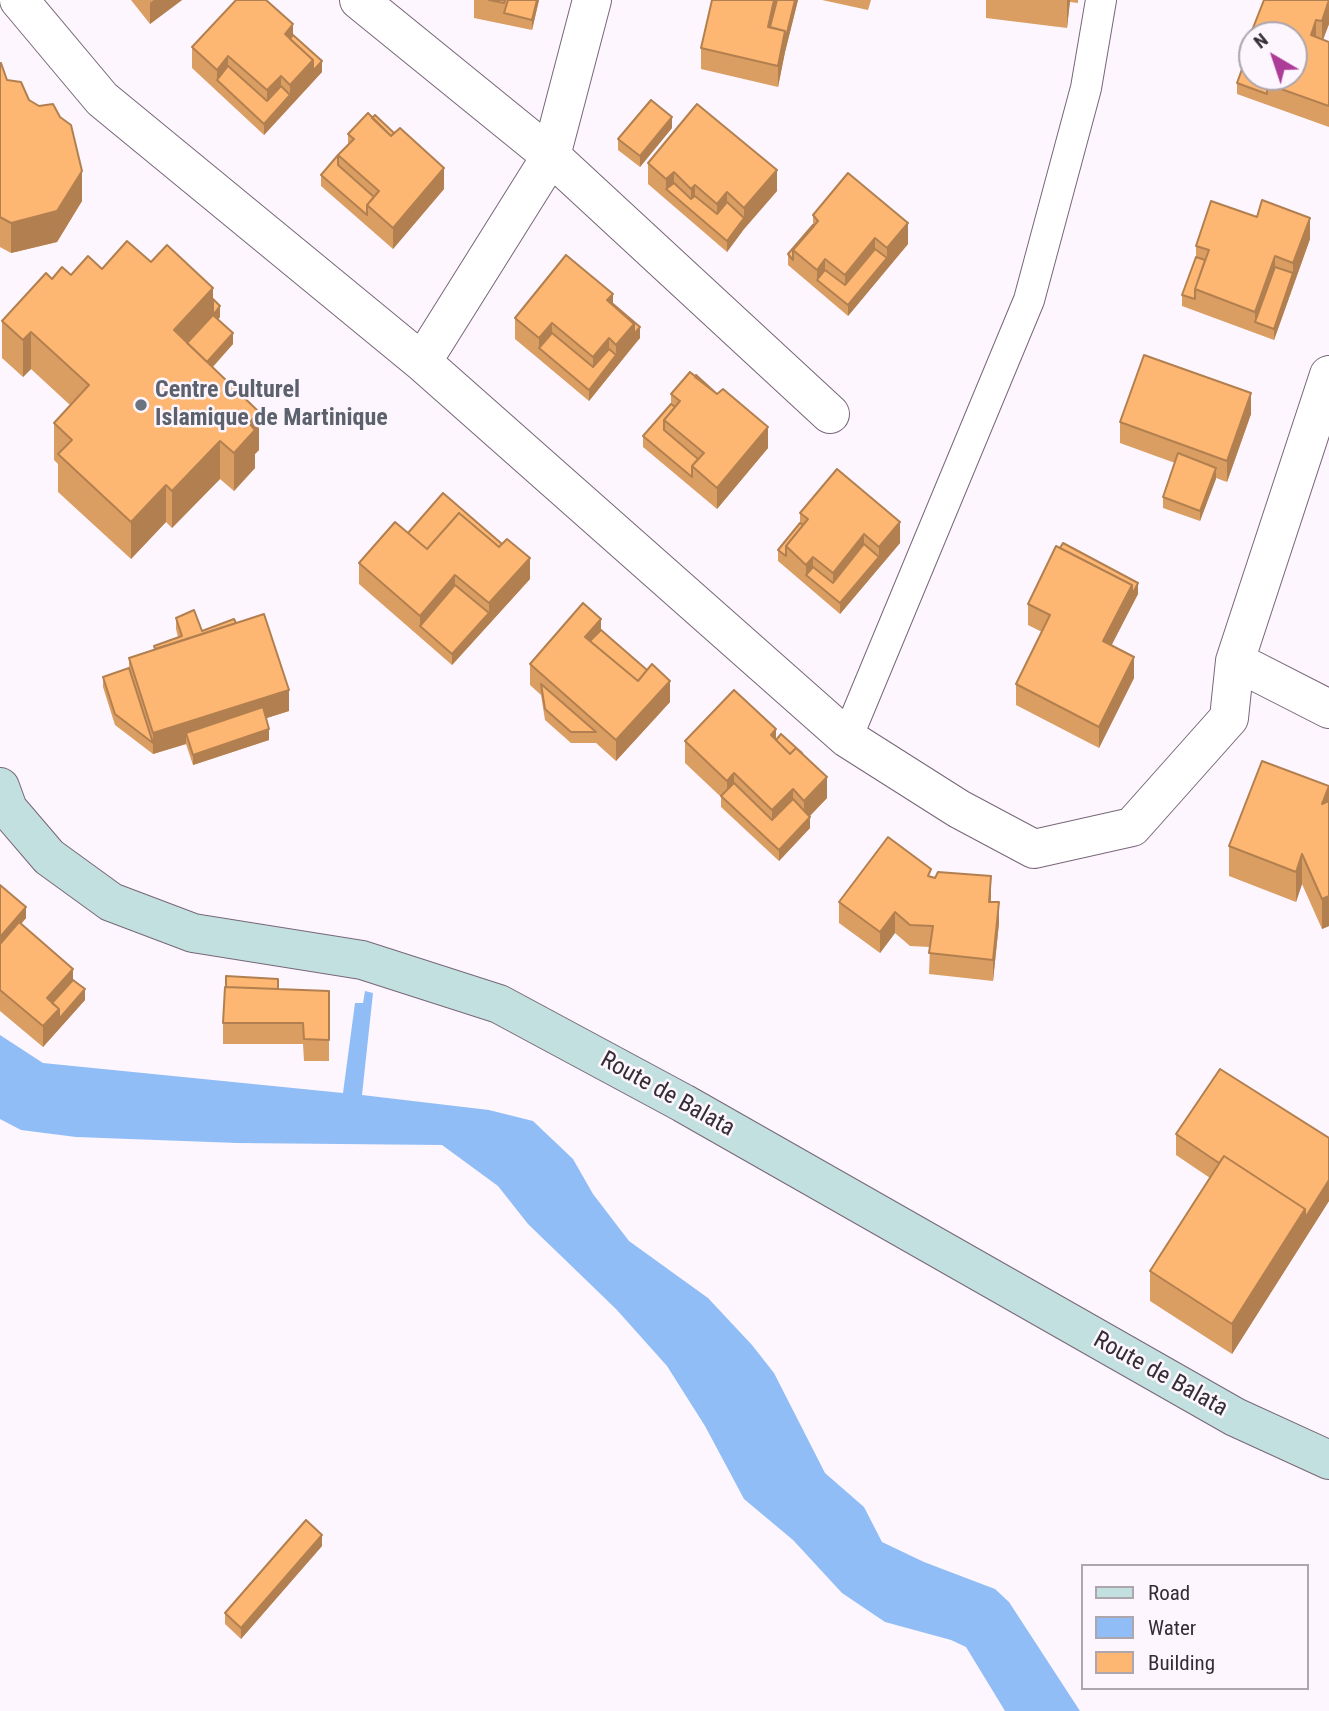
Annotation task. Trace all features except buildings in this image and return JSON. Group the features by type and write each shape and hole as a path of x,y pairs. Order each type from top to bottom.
{"main road":[{"name":"Route de Balata","path":"0,787 8,809 49,857 111,902 193,933 362,960 499,1004 683,1103 1235,1417 1329,1460"}],"street":[{"path":"19,0 102,99 422,362 847,738 959,809 1034,849 1132,827 1229,718 1235,661 1329,375"},
{"path":"359,0 551,156 830,414"},
{"path":"422,362 551,156 592,0"},
{"path":"1235,661 1329,709"}],"lane":[{"path":"847,738 1029,300 1086,88 1101,0"}],"water":[{"path":"365,991 373,993 362,1095 489,1110 533,1121 573,1159 593,1194 629,1241 708,1298 752,1345 774,1373 825,1473 864,1507 882,1542 924,1562 995,1589 1009,1602 1080,1711 1005,1711 966,1647 951,1640 885,1622 842,1593 793,1540 744,1499 705,1426 667,1366 616,1309 528,1224 498,1186 442,1145 237,1143 76,1137 21,1130 0,1119 0,1035 43,1063 343,1093 355,1003 363,1003"}],"place":[{"name":"Centre Culturel Islamique de Martinique","path":"141,405"}]}
